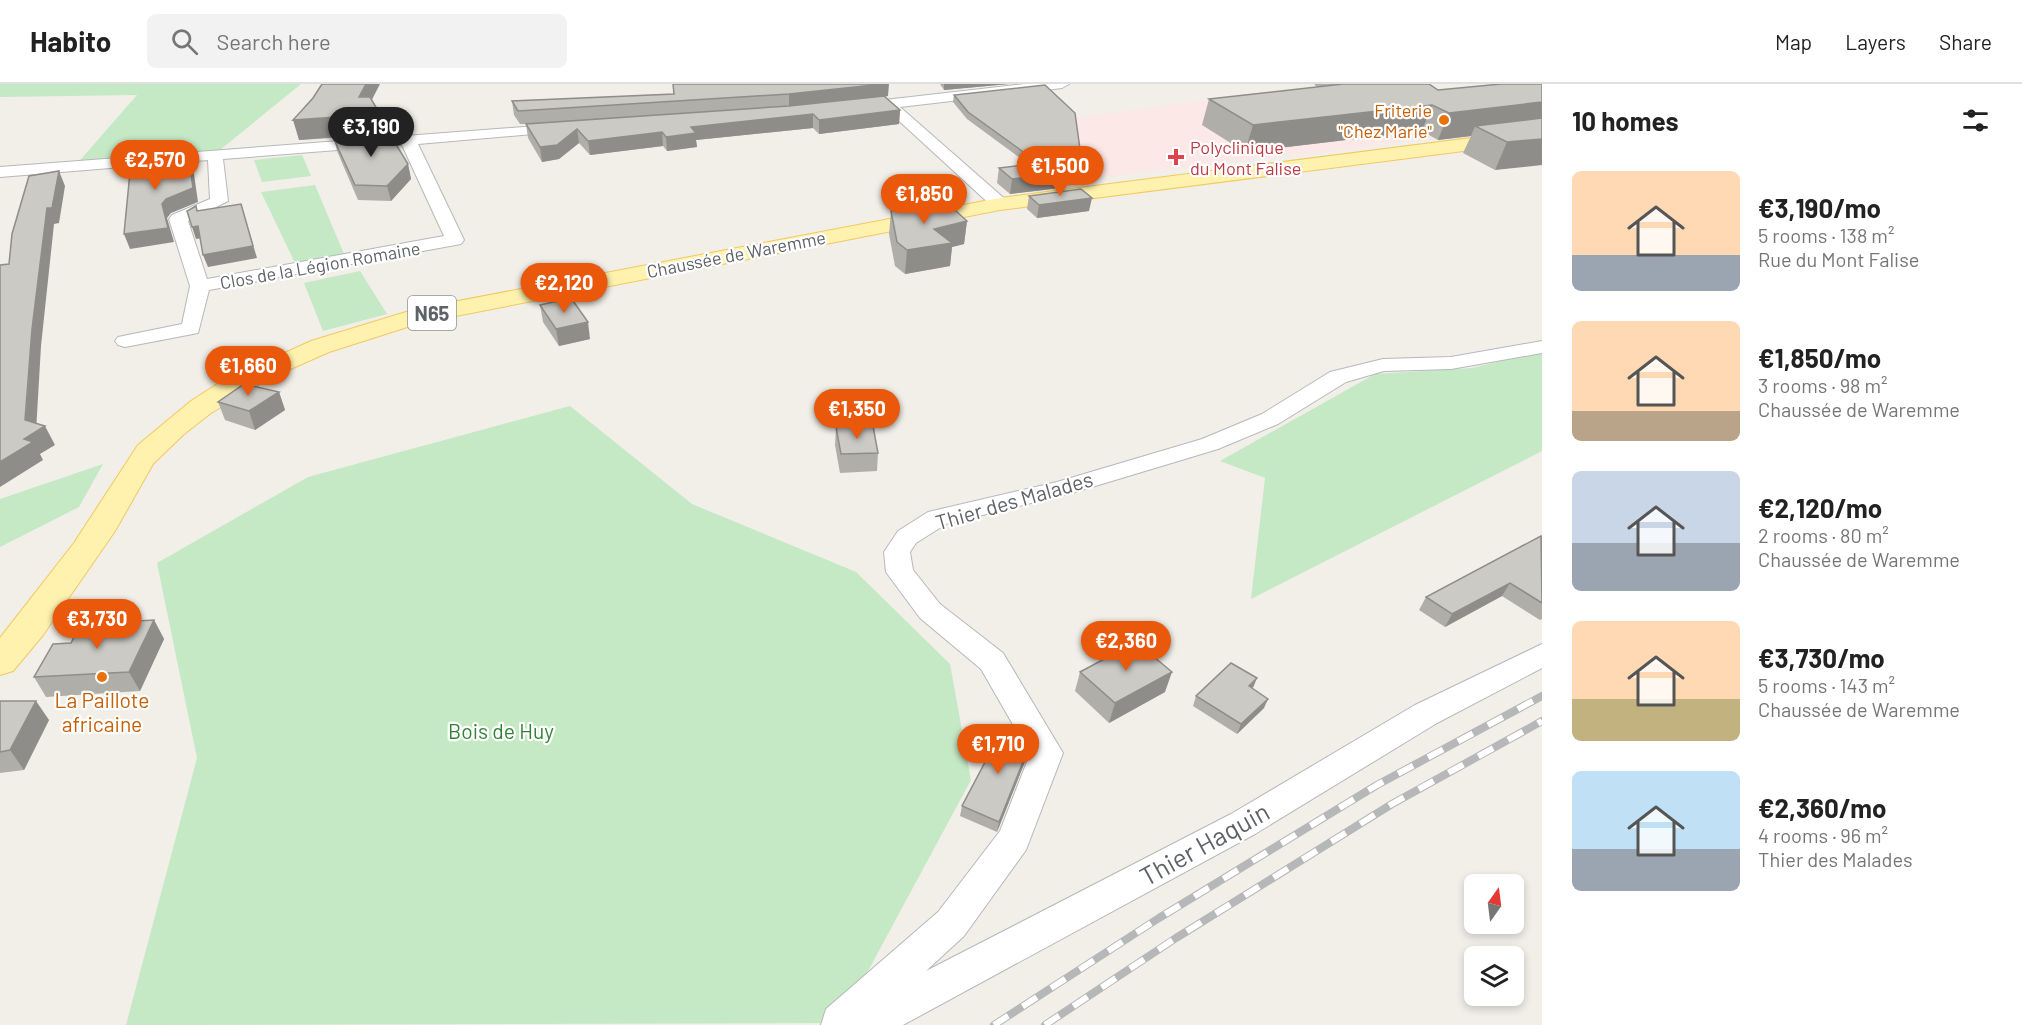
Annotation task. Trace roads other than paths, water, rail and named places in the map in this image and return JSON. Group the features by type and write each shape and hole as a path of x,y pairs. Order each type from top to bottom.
{"main road":[{"name":"Chaussée de Waremme","path":"0,662 30,628 60,588 113,510 142,459 193,412 227,390 276,365 359,332 416,316 1000,204 1542,135"}],"street":[{"path":"845,108 1062,84"},
{"path":"889,104 1000,204"},
{"path":"2,176 215,154 574,127"},
{"name":"Clos de la Légion Romaine","path":"215,154 214,165 219,201 178,219 200,286 454,240 412,146 405,139"},
{"path":"125,341 191,329 200,286"},
{"name":"Thier des Malades","path":"849,1024 951,924 1014,838 1047,753 992,661 930,611 900,572 897,552 907,537 937,518 1063,488 1210,444 1270,419 1338,376 1383,365 1450,363 1542,347"},
{"name":"Thier Haquin","path":"849,1024 1243,825 1426,714 1542,655"}],"railway":[{"path":"994,1025 1159,918 1377,785 1542,696"},
{"path":"1045,1025 1176,938 1392,804 1542,721"}],"place":[{"name":"Friterie \"Chez Marie\"","path":"1444,120"},
{"name":"Polyclinique du Mont Falise","path":"1176,157"},
{"name":"La Paillote africaine","path":"102,677"}],"park label":[{"name":"Bois de Huy","path":"501,730"}]}
